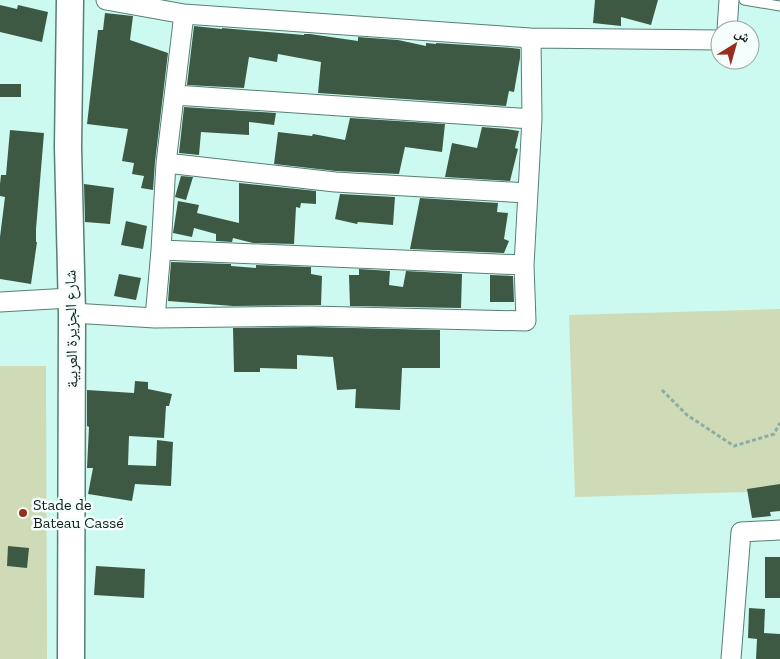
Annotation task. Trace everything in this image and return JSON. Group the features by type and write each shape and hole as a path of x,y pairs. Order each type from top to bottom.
{"street":[{"name":"شارع الجزيرة العربية","path":"70,0 68,147 71,305 72,659"},
{"path":"106,0 184,14 531,38 710,40"},
{"path":"728,20 730,0"},
{"path":"155,318 166,164 184,14"},
{"path":"0,302 71,305 155,318 310,316 526,321 524,265 532,119 531,38"},
{"path":"175,95 532,119"},
{"path":"166,164 335,182 528,194"},
{"path":"161,250 524,265"},
{"path":"732,659 741,532 780,530"}],"lane":[{"path":"744,0 780,6"}],"path":[{"path":"662,390 687,415 734,446 774,434 780,423"}],"green space":[{"path":"780,309 780,491 575,497 569,315"},
{"name":"Stade de Bateau Cassé","path":"0,366 46,366 47,659 0,659"}],"building":[{"path":"595,0 658,0 651,25 621,17 621,26 593,23"},
{"path":"0,5 17,9 18,5 48,12 42,42 0,32"},
{"path":"105,13 133,16 130,40 168,53 153,190 141,188 144,176 132,174 134,163 122,161 128,129 87,124 98,30 103,30"},
{"path":"194,26 310,34 358,41 358,37 398,40 426,46 426,43 436,43 512,48 520,49 520,58 514,92 509,91 506,106 318,93 321,62 278,54 277,62 249,57 244,88 187,85"},
{"path":"0,84 21,84 21,97 0,97"},
{"path":"184,107 276,113 274,125 249,122 249,135 201,132 199,155 179,153"},
{"path":"350,118 445,124 442,152 405,147 399,174 336,171 274,164 278,132 312,136 313,134 345,140"},
{"path":"482,127 519,131 515,148 518,149 510,181 445,177 452,143 477,148"},
{"path":"10,130 44,133 36,229 37,242 31,284 0,279 0,237 5,197 0,196 0,184 1,175 6,175"},
{"path":"181,176 193,177 186,200 175,197"},
{"path":"239,183 316,191 316,204 301,203 300,208 296,207 294,244 253,243 233,238 232,242 216,241 216,234 194,228 192,237 173,233 178,201 199,205 197,213 239,223"},
{"path":"84,184 114,188 110,224 85,222"},
{"path":"340,194 395,197 393,225 358,222 357,224 335,219"},
{"path":"420,198 498,203 497,212 508,213 504,239 509,241 504,253 410,249"},
{"path":"126,221 147,226 143,249 121,245"},
{"path":"171,262 231,264 231,266 256,268 256,265 311,267 311,274 322,276 321,305 233,306 168,301"},
{"path":"359,269 390,271 389,285 403,287 406,271 462,274 461,308 350,306 349,275 359,275"},
{"path":"119,274 141,278 136,300 114,296"},
{"path":"490,275 513,276 514,302 490,302"},
{"path":"311,327 440,330 440,368 402,368 400,410 355,408 356,389 337,390 333,357 297,355 297,369 260,368 260,372 234,372 233,328"},
{"path":"135,381 148,382 148,389 172,394 169,406 166,406 164,438 129,436 128,465 156,466 157,440 173,442 171,486 135,484 132,501 88,494 93,468 87,468 89,427 87,426 87,390 134,393"},
{"path":"780,484 780,511 770,512 771,516 752,518 747,489"},
{"path":"8,546 29,548 27,568 7,566"},
{"path":"765,557 780,557 780,598 765,598"},
{"path":"96,566 145,569 144,598 94,595"},
{"path":"749,608 765,609 764,633 780,634 780,659 756,659 757,639 748,638"}],"place":[{"name":"Stade de Bateau Cassé","path":"23,513"}]}
